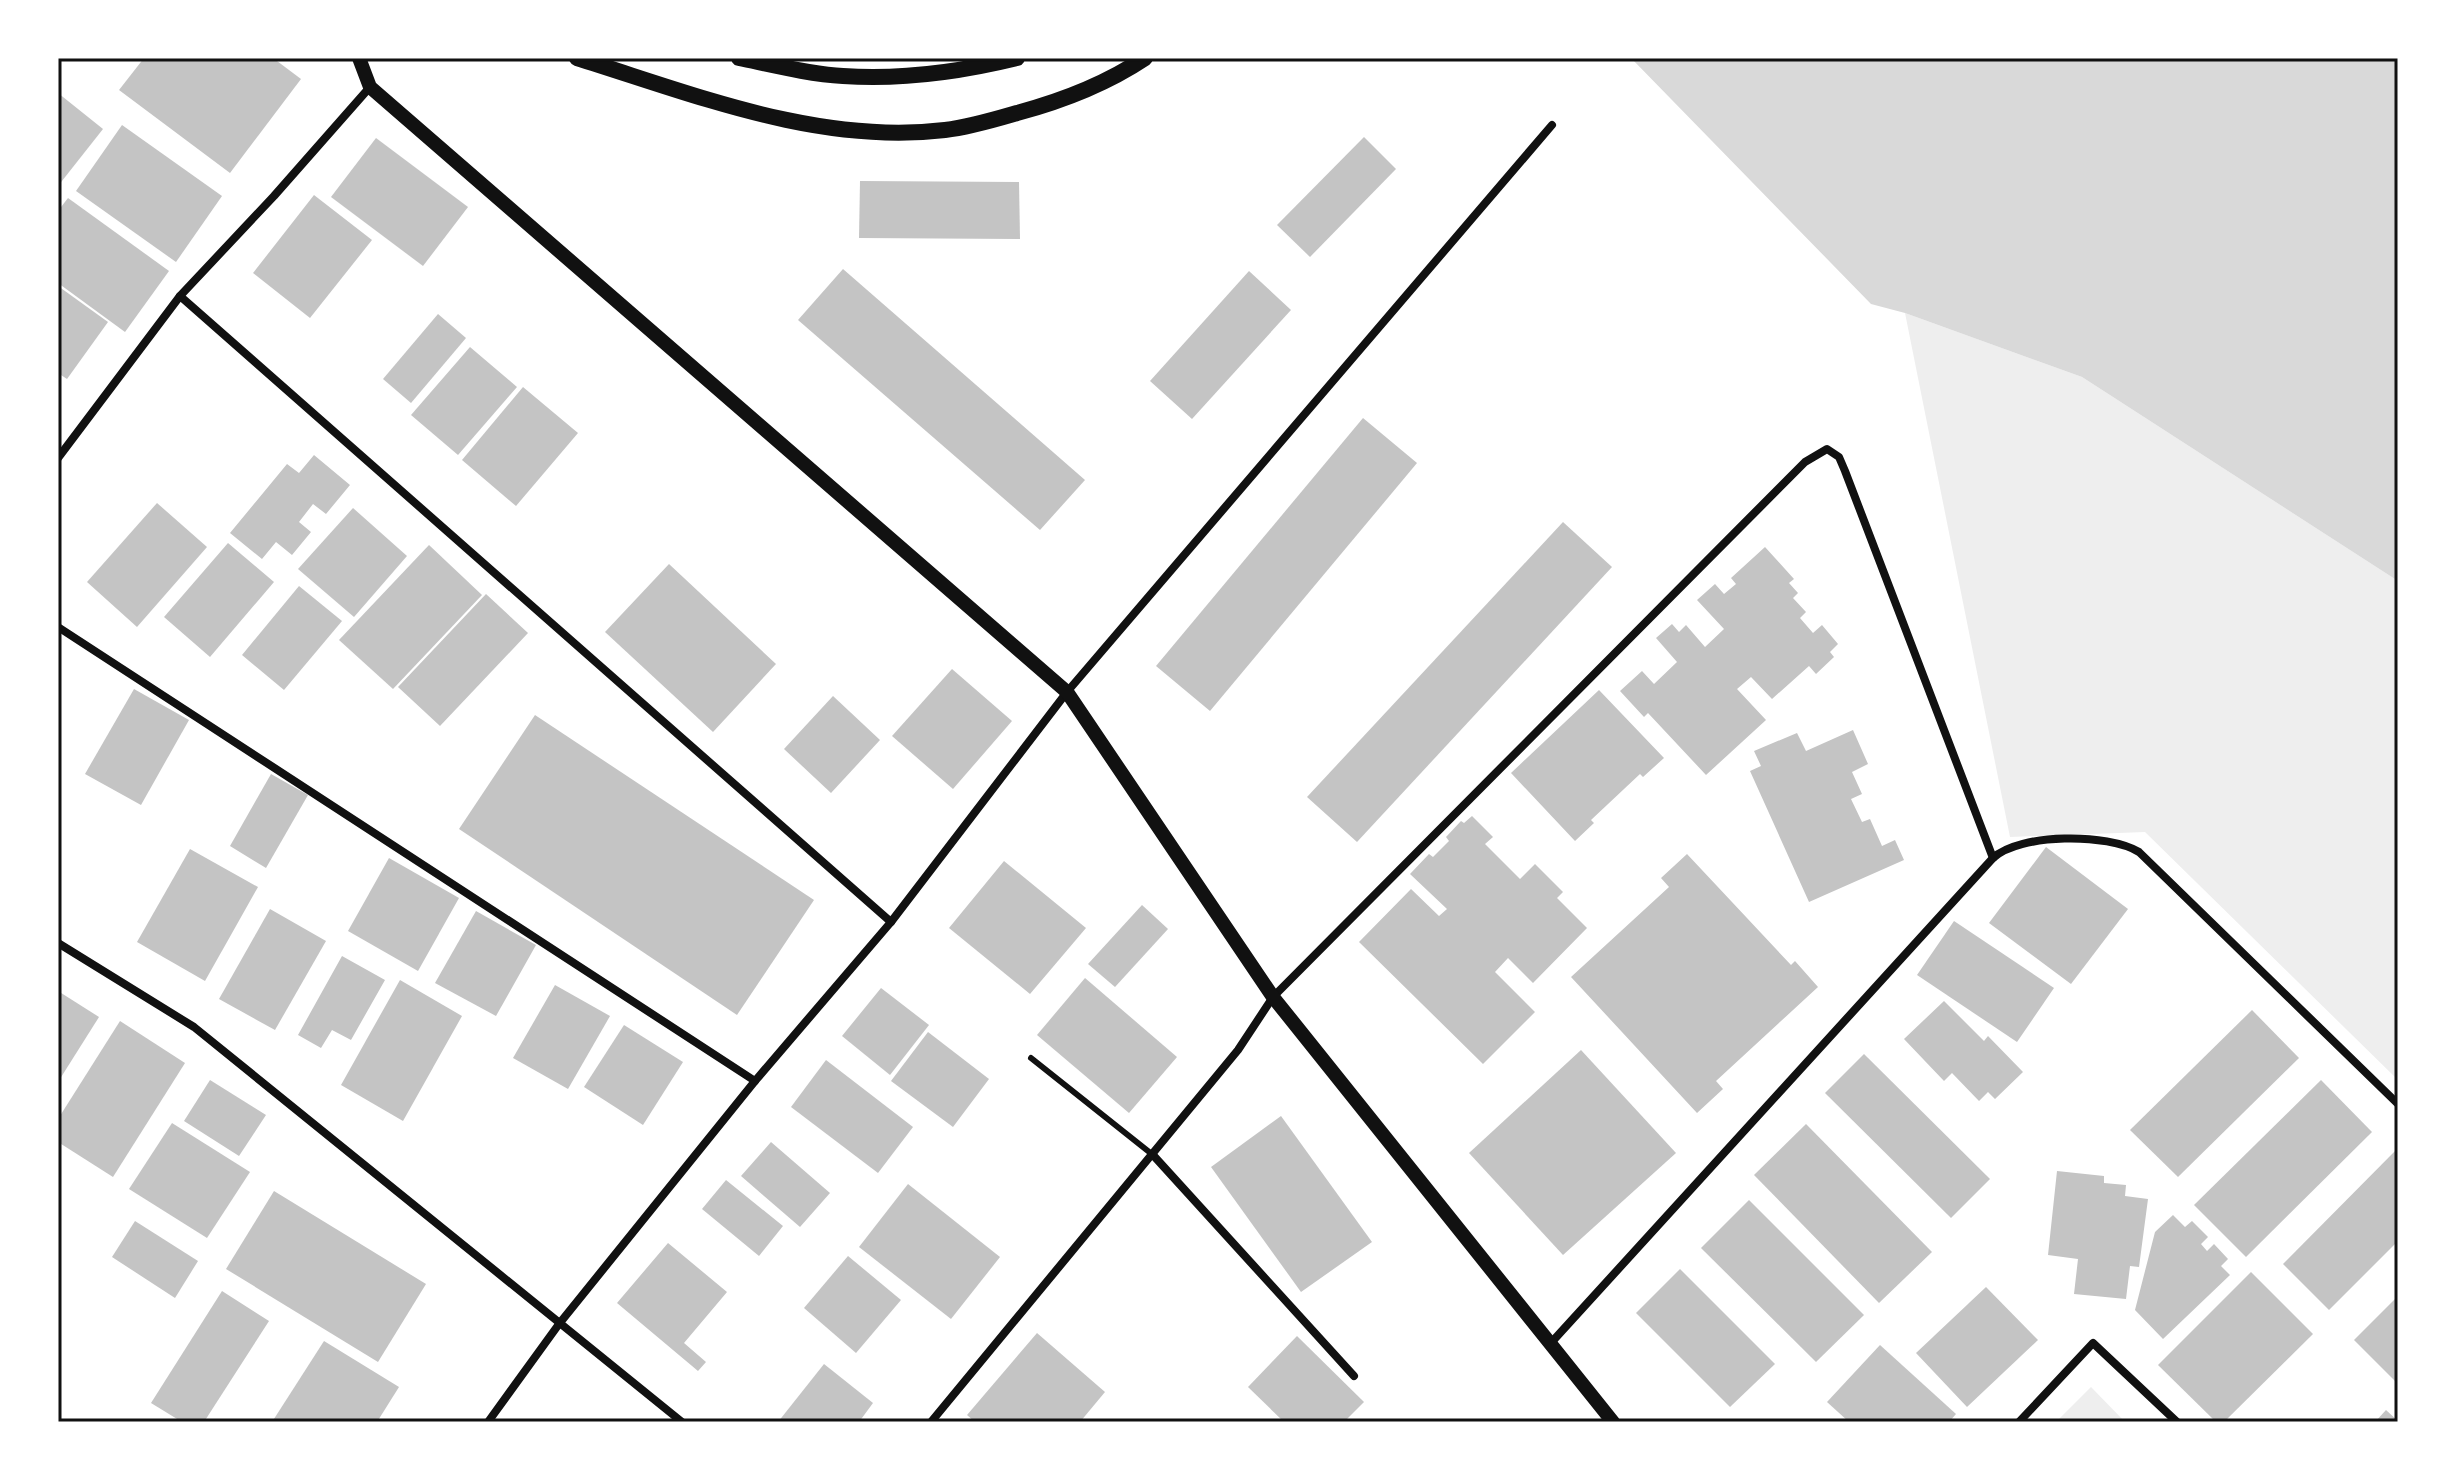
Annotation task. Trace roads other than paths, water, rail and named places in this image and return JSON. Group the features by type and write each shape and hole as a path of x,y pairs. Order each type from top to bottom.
{"main road":[{"path":"577,58 750,112 870,132 945,130 974,125 1079,93 1145,58"},
{"path":"739,58 840,76 877,78 957,71 1017,58"}],"street":[{"path":"359,58 370,87 1067,692 1273,997 1613,1422"},
{"path":"58,458 180,296 370,87"},
{"path":"488,1422 559,1324 755,1081 891,922 1067,692 1552,125"},
{"path":"180,296 891,922"},
{"path":"931,1422 1238,1050 1273,997 1805,462 1827,449 1839,457 1993,858"},
{"path":"58,627 755,1081"},
{"path":"1550,1344 1993,858 2000,851 2018,844 2091,838 2130,846 2139,852 2398,1104"},
{"path":"58,943 194,1027 682,1422"},
{"path":"1153,1155 1354,1376"},
{"path":"2019,1422 2093,1343 2177,1422"}],"lane":[{"path":"1031,1058 1153,1155"}]}
